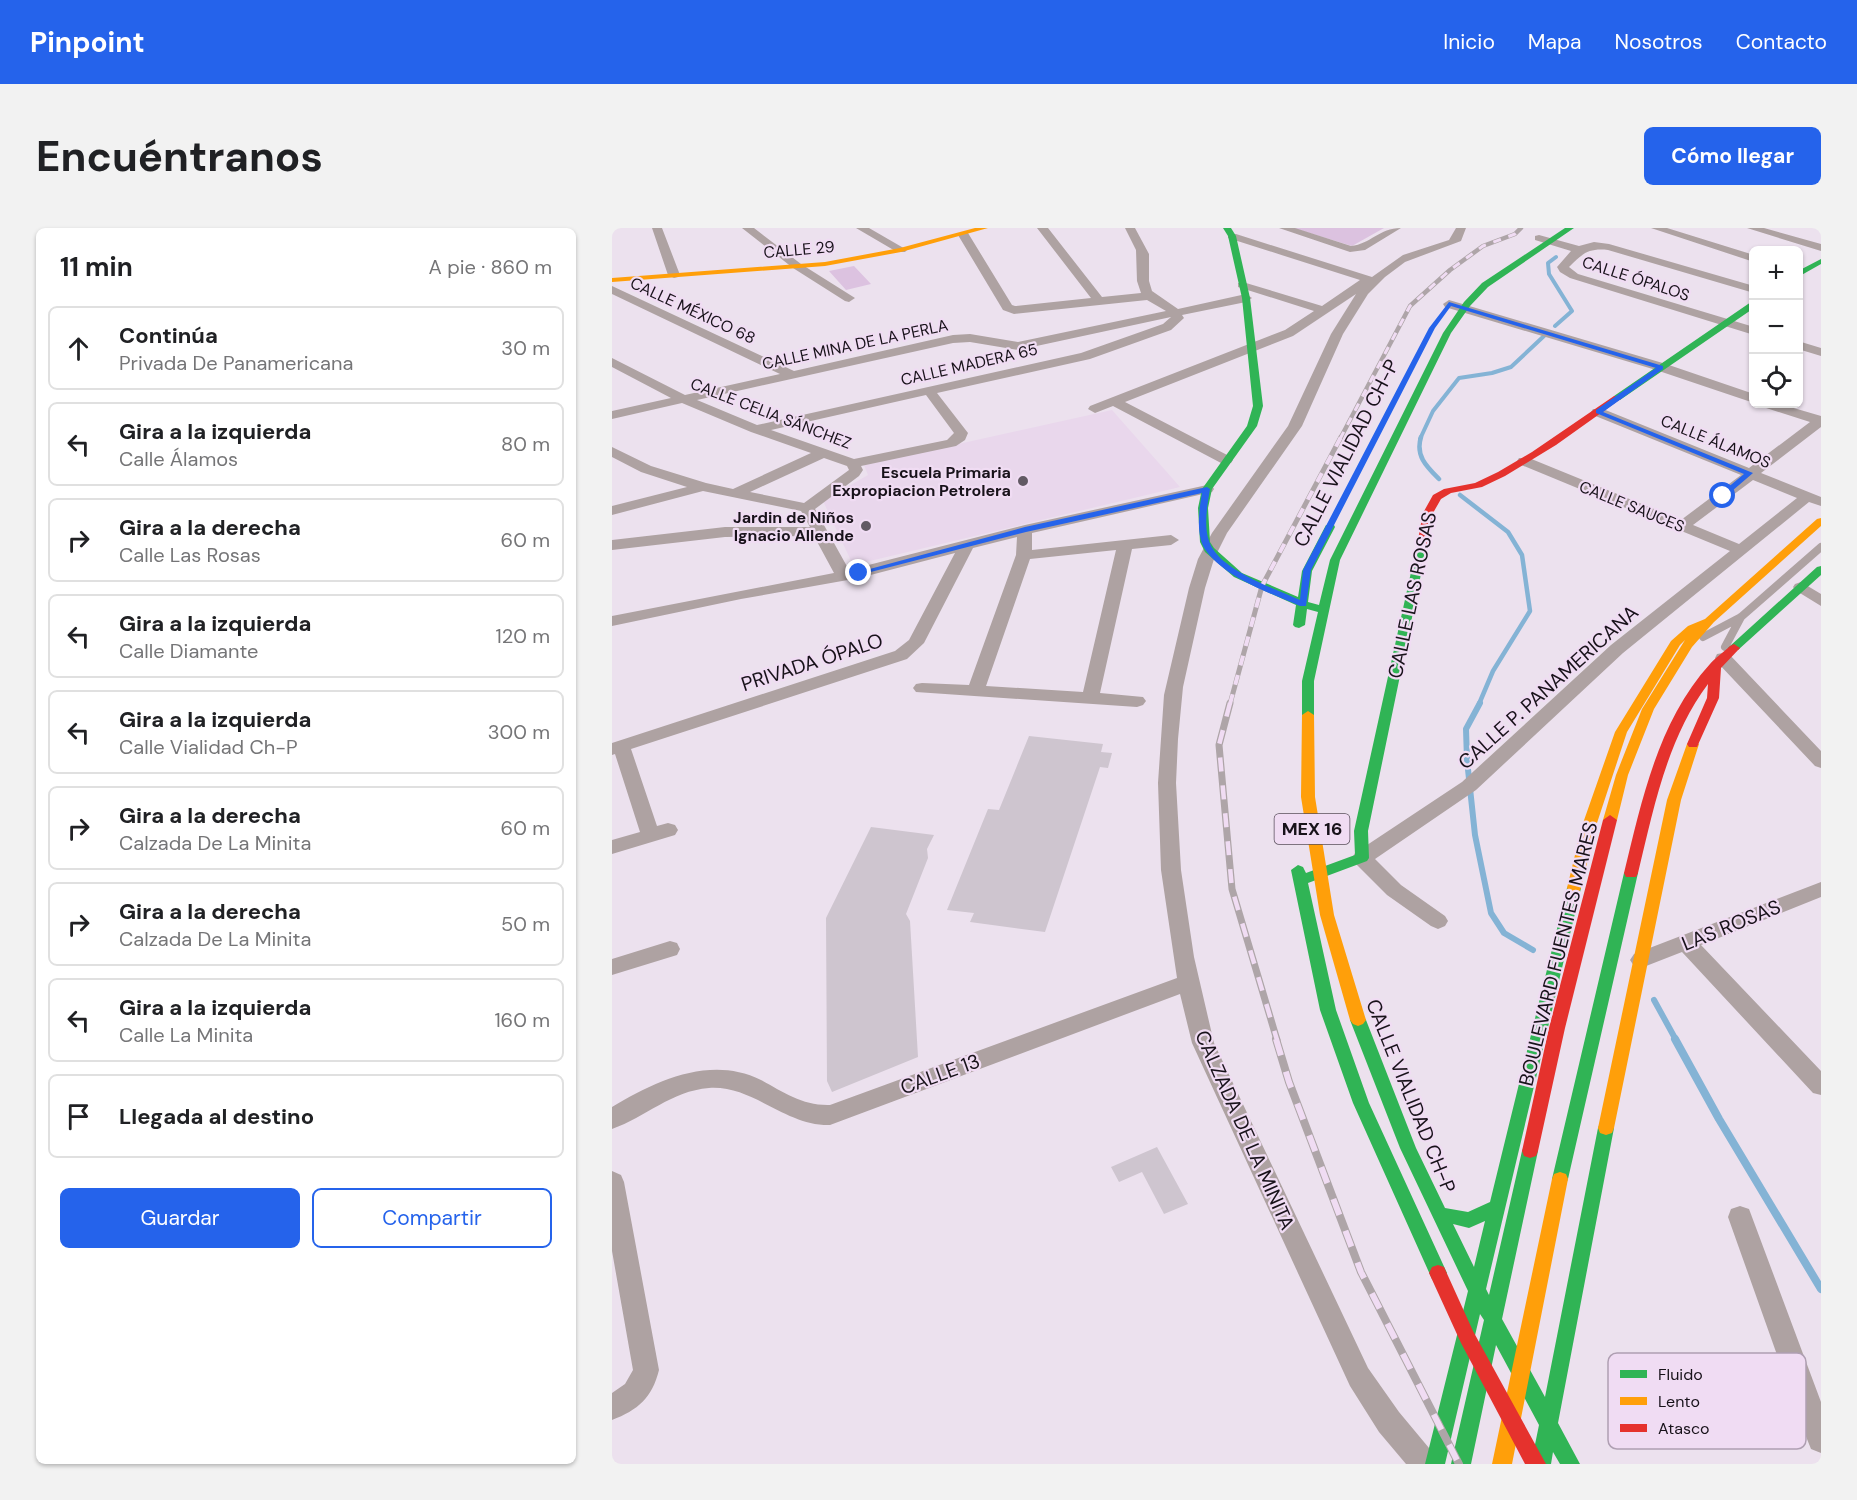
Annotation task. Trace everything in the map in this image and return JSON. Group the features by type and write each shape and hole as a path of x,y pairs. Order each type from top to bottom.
{"main road":[{"name":"CALLE 29","path":"612,280 858,259 964,235 984,228"},
{"name":"CALLE VIALIDAD CH-P","path":"1453,300 1477,275 1549,236 1570,228"},
{"path":"1207,489 1252,426 1258,406 1244,291 1230,232"},
{"name":"CALLE VIALIDAD CH-P","path":"1549,236 1491,279 1463,308 1447,333 1332,567 1314,639 1306,701 1305,783 1319,875 1352,1008 1388,1102 1439,1214 1570,1464"},
{"path":"1803,272 1821,261"},
{"name":"CALLE LAS ROSAS","path":"1362,858 1361,831 1432,503 1444,491 1482,484 1524,461 1749,307"},
{"name":"CALZADA DE LA MINITA","path":"1207,489 1203,508 1204,536 1209,550"},
{"name":"CALLE VIALIDAD CH-P","path":"1297,635 1307,570 1335,518"},
{"name":"BOULEVARD FUENTES MARES","path":"1461,1464 1557,1029 1622,775 1648,708 1688,645 1710,620 1821,521"},
{"path":"1209,550 1238,575 1303,604 1321,609"},
{"path":"1502,1464 1542,1261 1591,1040 1655,775 1669,737 1687,701 1719,661 1821,569"},
{"path":"1436,1464 1586,836 1611,758 1621,732 1664,658 1684,634 1710,620"},
{"path":"1541,1464 1674,800 1690,752 1713,698 1719,661"},
{"name":"MEX 16","path":"1297,858 1328,1010 1361,1103 1467,1337 1536,1464"},
{"name":"CALLE P. PANAMERICANA","path":"1300,881 1362,858"},
{"path":"1439,1214 1469,1220 1497,1207"},
{"path":"1483,1267 1489,1283 1511,1311 1529,1325 1548,1329 1569,1327"}],"street":[{"path":"657,228 674,275"},
{"path":"747,228 797,266 849,298"},
{"path":"861,228 900,250"},
{"path":"1042,228 1098,300"},
{"path":"1130,228 1143,255 1143,287 1149,296 1177,312"},
{"path":"1284,228 1346,249 1358,249 1396,228"},
{"path":"1095,409 1252,349 1297,328 1403,259 1453,242 1457,239 1461,228"},
{"path":"1752,228 1821,248"},
{"path":"1657,229 1749,257"},
{"path":"1230,232 1371,280"},
{"path":"964,235 1010,309 1018,311 1098,300 1149,296"},
{"name":"CALLE ÓPALOS","path":"1549,236 1580,250 1563,267 1574,276 1749,329"},
{"path":"1580,250 1594,244 1609,247 1749,289"},
{"path":"1209,550 1254,483 1280,452 1313,392 1334,340 1371,280"},
{"name":"CALLE MÉXICO 68","path":"612,290 793,375"},
{"path":"1244,291 1322,310"},
{"name":"CALLE MINA DE LA PERLA","path":"612,415 962,338 1018,346 1177,312 1244,291"},
{"path":"1453,300 1463,308 1749,397"},
{"name":"CALLE MADERA 65","path":"756,429 1085,356 1167,327 1178,318 1177,312"},
{"path":"1018,346 1030,368"},
{"path":"1803,347 1821,352"},
{"name":"CALLE CELIA SÁNCHEZ","path":"612,362 681,398 756,429 853,463"},
{"path":"612,452 646,469 704,487 807,508 854,473 856,470 853,463 951,443 960,437 961,433 929,391"},
{"path":"1115,402 1226,460"},
{"path":"1780,408 1821,421"},
{"name":"CALLE ÁLAMOS","path":"1598,412 1814,500"},
{"path":"1683,526 1749,473 1821,421"},
{"path":"736,493 825,452"},
{"name":"CALLE SAUCES","path":"1524,461 1740,550"},
{"path":"612,511 704,487"},
{"path":"612,621 741,594 844,576 1025,530 1207,489"},
{"name":"CALLE P. PANAMERICANA","path":"1362,858 1469,786 1617,649 1740,550 1814,500"},
{"path":"807,508 844,576"},
{"path":"976,691 1023,555 1025,530"},
{"path":"612,545 725,532 819,531"},
{"path":"1023,555 1171,540"},
{"name":"PRIVADA ÓPALO","path":"617,748 901,655 916,643 967,545"},
{"path":"1090,698 1125,545"},
{"name":"CALZADA DE LA MINITA","path":"1209,550 1173,692 1166,760 1169,798 1168,853 1188,983 1203,1043 1335,1329 1359,1377 1424,1464"},
{"path":"1801,587 1821,601"},
{"path":"1719,661 1821,762"},
{"path":"922,687 1137,701"},
{"path":"612,847 660,833 617,748"},
{"path":"1362,858 1394,890 1438,921"},
{"name":"LAS ROSAS","path":"1641,960 1821,889"},
{"path":"1686,943 1821,1086"},
{"path":"612,967 670,949"},
{"name":"CALLE 13","path":"612,1119 641,1102 693,1081 721,1079 741,1082 801,1113 815,1116 830,1115 1188,983"},
{"path":"612,1182 646,1370 640,1390 612,1407"},
{"path":"1740,1217 1790,1353"},
{"path":"1806,1398 1821,1439"}],"lane":[{"path":"1688,645 1742,616 1821,546"},
{"path":"1719,661 1742,616"}],"shaded area":[{"path":"1293,228 1384,228 1352,246"},
{"path":"854,266 871,284 846,290 829,271"},
{"name":"Escuela Primaria Expropiacion Petrolera","path":"1112,410 1180,487 853,565 823,501 868,475 864,465"}],"building":[{"path":"1029,736 1103,744 1101,752 1112,753 1108,768 1100,767 1045,932 970,922 974,913 947,910 988,809 999,810"},
{"path":"871,827 934,835 927,849 928,858 906,914 910,921 918,1057 832,1092 827,1081 826,918"},
{"path":"1157,1147 1188,1204 1164,1214 1142,1172 1119,1182 1111,1167"}],"waterway":[{"path":"1555,326 1572,311 1549,274 1548,263 1556,257"},
{"path":"1420,439 1433,411 1459,378 1492,373 1511,367 1544,336"},
{"path":"1421,437 1421,455 1426,465 1439,479"},
{"path":"1460,495 1508,532 1522,555 1530,611 1493,671 1479,704"},
{"path":"1480,703 1466,729 1467,760 1475,835 1491,913 1504,933 1533,950"},
{"path":"1654,1000 1676,1040"},
{"path":"1675,1039 1719,1119 1821,1289"}],"railway":[{"path":"1340,439 1410,306 1450,270 1483,246 1515,234 1521,228"},
{"path":"1230,704 1262,586 1341,437"},
{"path":"1230,703 1219,745 1232,889 1277,1040"},
{"path":"1276,1039 1289,1082 1361,1272 1459,1464"}],"traffic: fast":[{"path":"1227,228 1232,236 1246,298 1258,406 1252,426 1207,489 1203,508 1205,542 1209,550 1238,575 1303,604 1321,609"},
{"path":"1308,715 1308,681 1335,560 1447,333 1467,304 1485,285 1570,228"},
{"path":"1803,272 1821,261"},
{"path":"1617,398 1749,307"},
{"path":"1299,625 1307,571 1330,527"},
{"path":"1302,880 1362,858 1361,831 1422,545"},
{"path":"1734,648 1821,569"},
{"path":"1298,870 1328,1010 1361,1103 1438,1273"},
{"path":"1560,1179 1631,873"},
{"path":"1435,1464 1574,888"},
{"path":"1358,1020 1408,1148 1461,1260 1570,1464"},
{"path":"1541,1464 1606,1128"},
{"path":"1461,1464 1530,1151"},
{"path":"1439,1214 1469,1220 1497,1207"}],"traffic: slow":[{"path":"612,280 825,264 901,250 984,228"},
{"path":"1610,820 1622,775 1648,709 1687,645 1710,620 1821,521"},
{"path":"1574,888 1589,826 1621,732 1675,643 1692,628 1706,622"},
{"path":"1308,715 1308,797 1327,915 1358,1020"},
{"path":"1606,1128 1674,800 1693,744"},
{"path":"1502,1464 1560,1179"}],"traffic: jam":[{"path":"1422,545 1430,507 1442,493 1478,485 1502,474 1536,454 1617,398"},
{"path":"1631,873 1655,780 1676,724 1691,697 1710,672 1734,648"},
{"path":"1693,744 1713,698 1715,665"},
{"path":"1530,1151 1557,1028 1610,820"},
{"path":"1438,1273 1467,1337 1536,1464"}],"place":[{"name":"Escuela Primaria Expropiacion Petrolera","path":"1023,481"},
{"name":"Jardin de Niños Ignacio Allende","path":"866,526"}],"route":[{"path":"859,573 1025,530 1207,489 1203,508 1204,536 1209,550 1238,575 1303,604 1307,570 1432,328 1449,304 1661,368 1598,412 1749,473 1723,496"}]}
